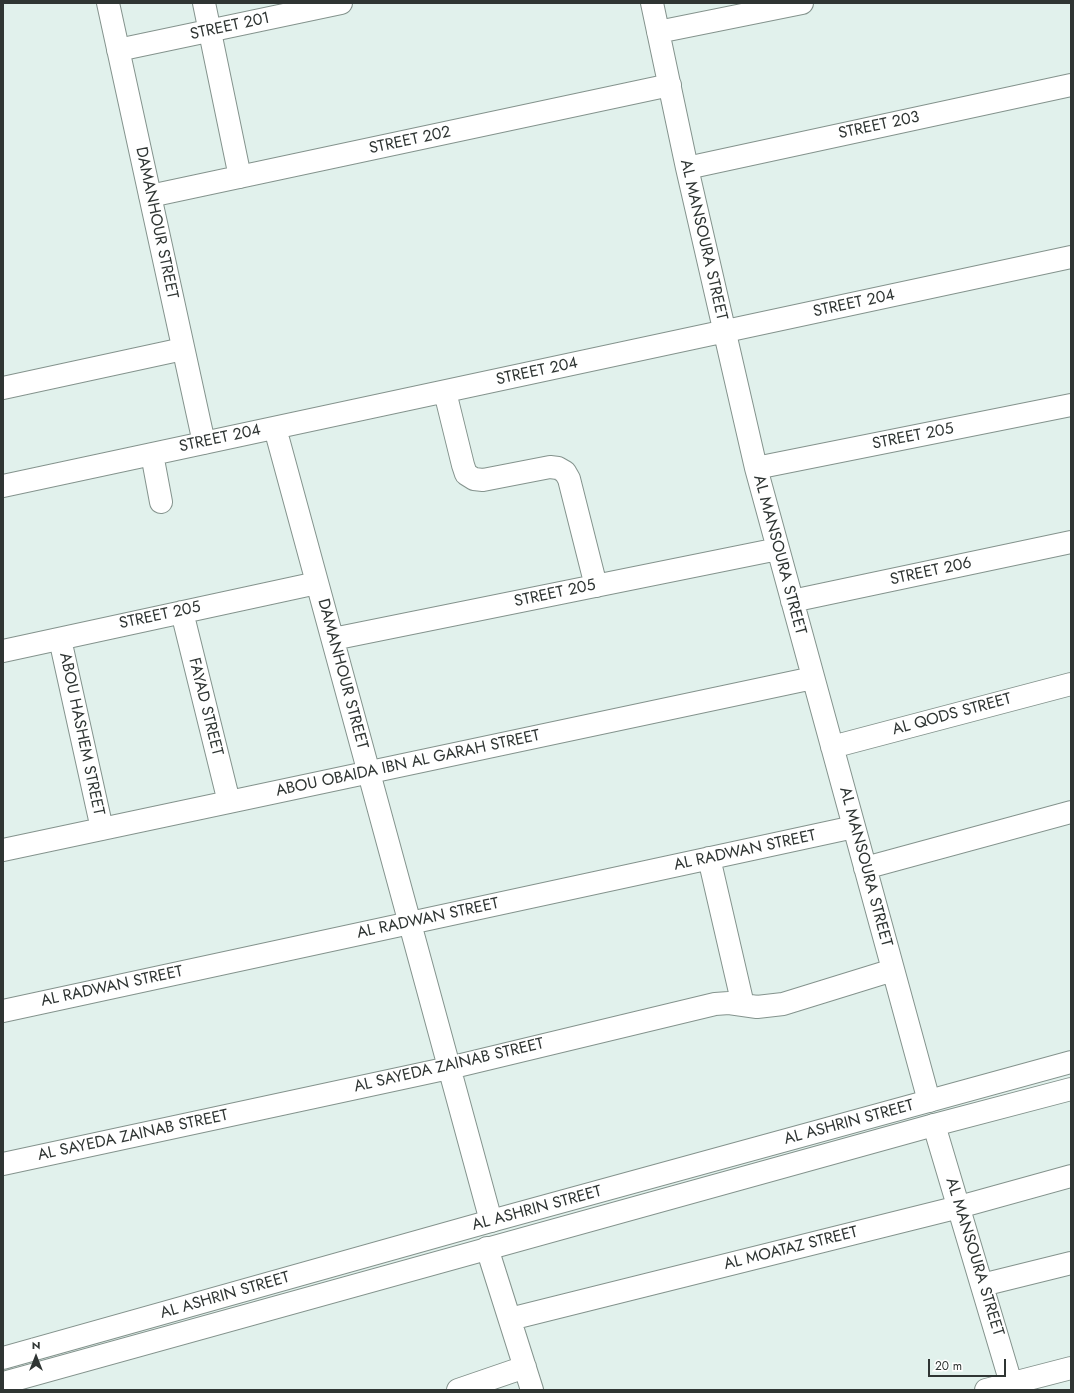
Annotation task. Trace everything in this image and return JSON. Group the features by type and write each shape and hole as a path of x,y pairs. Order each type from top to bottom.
{"street":[{"name":"DAMANHOUR STREET","path":"108,3 204,443"},
{"path":"204,3 240,177"},
{"name":"STREET 201","path":"118,50 341,3"},
{"name":"AL MANSOURA STREET","path":"652,3 686,168 723,332 756,468 929,1101"},
{"path":"658,32 802,3"},
{"name":"STREET 202","path":"150,196 670,85"},
{"name":"STREET 203","path":"686,168 1071,85"},
{"name":"STREET 204","path":"3,486 1071,257"},
{"path":"3,388 183,349"},
{"path":"444,392 462,465 466,474 474,479 483,480 550,467 558,468 565,472 570,479 596,586"},
{"name":"STREET 205","path":"756,468 1071,405"},
{"name":"DAMANHOUR STREET","path":"275,428 491,1221"},
{"path":"152,454 161,502"},
{"name":"STREET 206","path":"792,601 1071,542"},
{"name":"STREET 205","path":"333,639 778,549"},
{"name":"STREET 205","path":"3,651 317,583"},
{"name":"FAYAD STREET","path":"182,612 229,802"},
{"name":"ABOU HASHEM STREET","path":"60,638 102,829"},
{"name":"ABOU OBAIDA IBN AL GARAH STREET","path":"3,850 813,678"},
{"name":"AL QODS STREET","path":"832,747 1071,684"},
{"path":"865,868 1071,812"},
{"name":"AL RADWAN STREET","path":"3,1011 854,827"},
{"path":"709,858 743,1005"},
{"name":"AL SAYEDA ZAINAB STREET","path":"3,1164 449,1068 715,1004 729,1003 757,1007 783,1004 893,970"},
{"name":"AL ASHRIN STREET","path":"3,1358 491,1221 1071,1062"},
{"name":"AL ASHRIN STREET","path":"3,1383 487,1248 934,1125 1071,1089"},
{"name":"AL MANSOURA STREET","path":"934,1125 1012,1387"},
{"name":"AL MOATAZ STREET","path":"510,1319 959,1207 1071,1176"},
{"path":"487,1248 532,1390"},
{"path":"982,1285 1071,1263"},
{"path":"458,1390 525,1367"},
{"path":"986,1390 1012,1387 1071,1368"}]}
